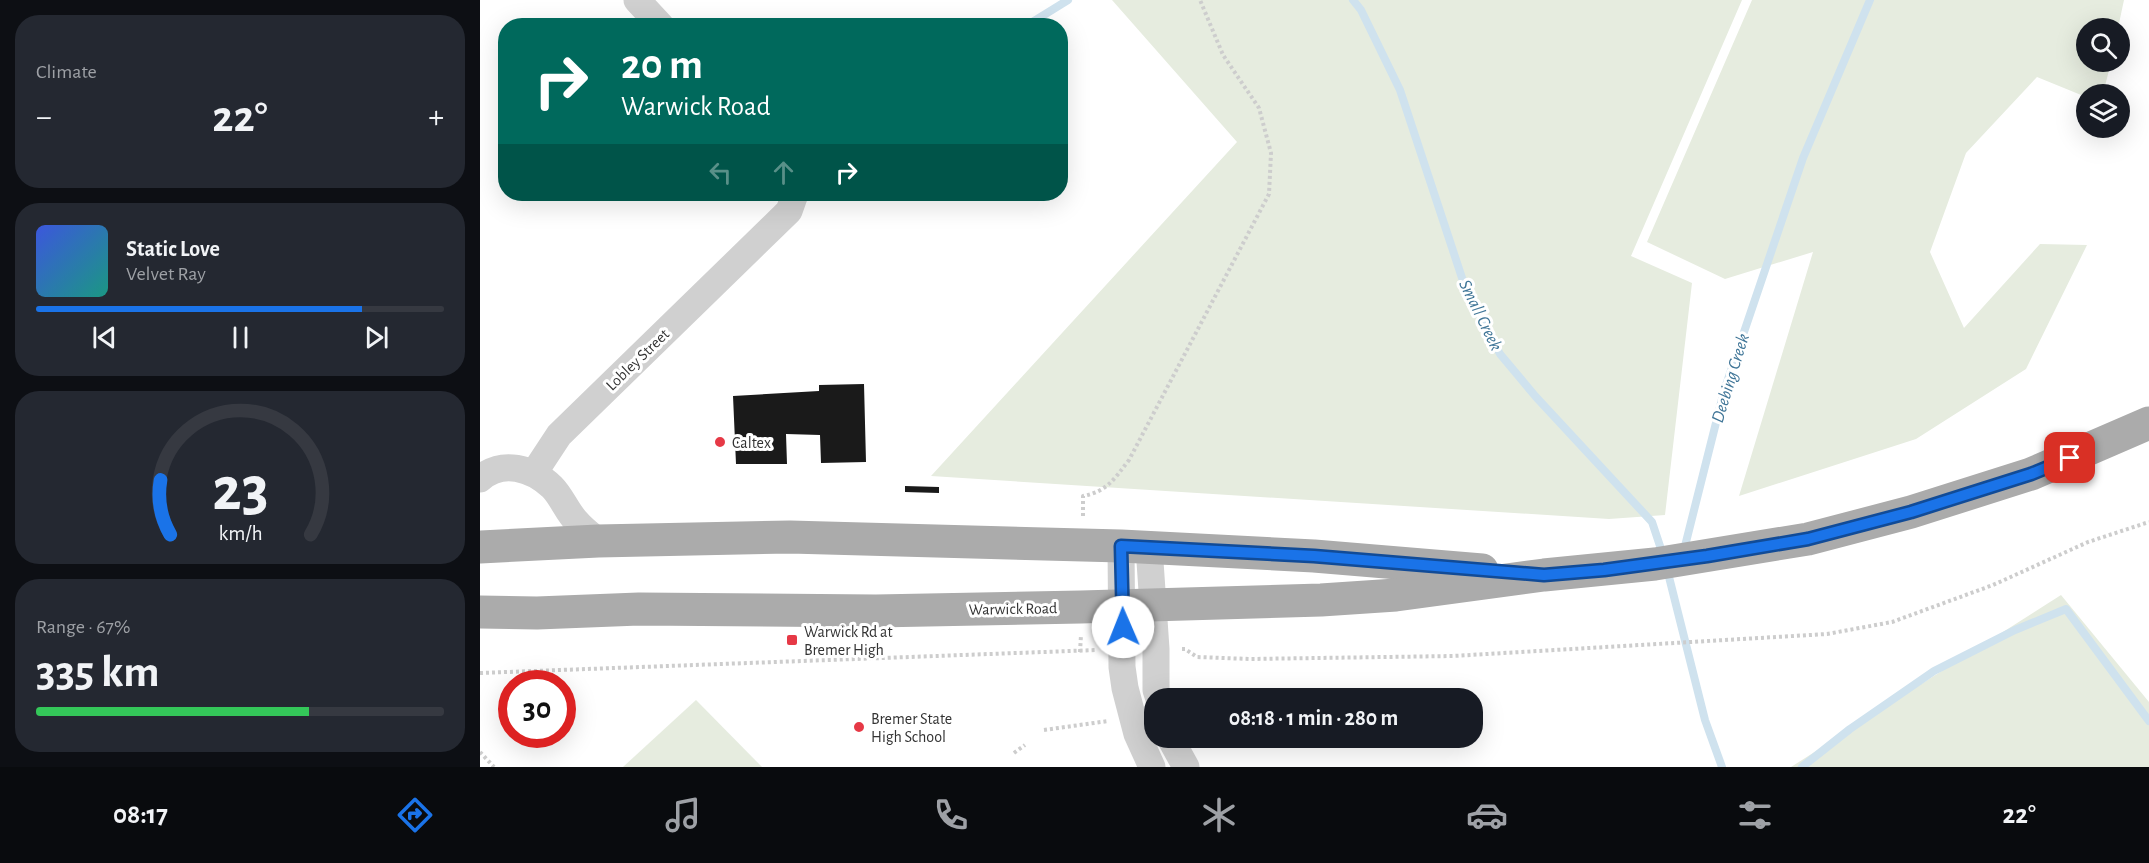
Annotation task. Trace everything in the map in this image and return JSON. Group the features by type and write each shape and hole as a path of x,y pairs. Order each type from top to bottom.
{"main road":[{"name":"Warwick Road","path":"480,612 537,613 639,609 876,611 1137,606 1386,596 1544,575 1604,570 1808,539 1911,512 2031,474 2149,423"},
{"name":"Warwick Road","path":"480,547 598,541 790,537 1135,547 1314,556 1544,575"},
{"path":"480,592 537,613"}],"street":[{"path":"637,0 654,18"},
{"name":"Lobley Street","path":"534,473 553,443 568,426 792,202"},
{"path":"480,479 500,468 516,467 534,473 553,488 577,522 598,541"},
{"path":"1135,547 1137,606 1122,667 1137,734 1152,767"},
{"path":"1137,606 1156,649 1156,688"},
{"path":"1176,748 1186,767"}],"path":[{"path":"1083,512 1083,496 1096,494 1108,487 1129,460 1269,194 1271,153 1259,108 1223,55 1200,0"},
{"path":"1185,649 1197,657 1250,659 1453,656 1827,634 1892,622 1993,585 2088,542 2149,522"},
{"path":"1080,652 1081,630"},
{"path":"480,674 1092,652 1103,648"},
{"path":"1044,730 1111,720"},
{"path":"1014,753 1024,745"},
{"path":"480,752 494,767"}],"shaded area":[{"path":"1112,0 1742,0 1631,256 1692,283 1665,515 1609,519 931,476 1237,142"},
{"path":"1752,0 2124,0 2120,18 2076,18 2076,72 2108,72 2106,84 2076,84 2076,93 2037,77 1966,153 1930,252 1964,328 2040,244 2087,245 2026,369 1916,439 1739,496 1813,252 1725,279 1647,242"},
{"path":"2061,595 2149,702 2149,767 1791,767"},
{"path":"696,700 762,767 623,767"}],"building":[{"path":"864,384 866,462 821,463 820,435 786,434 787,464 736,464 733,396 819,391 819,385"},
{"path":"905,486 939,487 939,493 905,492"},
{"path":"839,646 840,654 806,654 806,647"}],"waterway":[{"path":"1039,18 1068,0"},
{"name":"Small Creek","path":"1353,0 1361,10 1400,90 1465,287 1500,354 1536,397 1652,522 1663,555"},
{"name":"Deebing Creek","path":"1684,550 1724,391 1803,158 1870,0"},
{"name":"Deebing Creek","path":"1667,569 1705,720 1722,767"},
{"path":"1802,767 1850,729 1934,671 2015,630 2066,609 2149,721"}],"place":[{"name":"Caltex","path":"720,442"},
{"name":"Warwick Rd at Bremer High","path":"792,640"},
{"name":"Bremer State High School","path":"859,727"}],"route":[{"path":"1123,627 1121,546 1314,556 1544,575 1604,570 1808,539 1911,512 2031,474 2070,458"}]}
